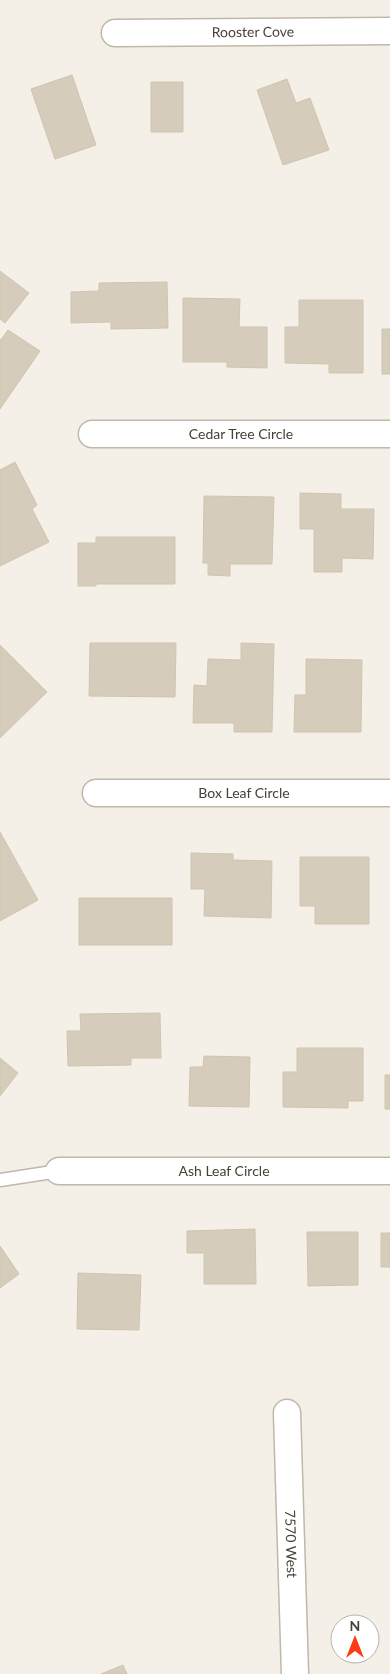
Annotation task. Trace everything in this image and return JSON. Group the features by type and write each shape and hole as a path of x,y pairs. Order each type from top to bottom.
{"street":[{"name":"Rooster Cove","path":"114,33 390,31"},
{"name":"Cedar Tree Circle","path":"92,434 390,434"},
{"name":"Box Leaf Circle","path":"96,793 390,793"},
{"name":"Ash Leaf Circle","path":"59,1171 390,1171"},
{"name":"7570 West","path":"287,1413 294,1674"}],"lane":[{"path":"0,1180 59,1171"}],"building":[{"path":"72,75 96,145 55,159 31,89"},
{"path":"287,79 296,103 310,98 329,150 283,165 257,90"},
{"path":"151,82 183,82 183,132 151,132"},
{"path":"0,271 29,293 5,323 0,319"},
{"path":"167,282 168,328 111,329 111,322 71,323 71,292 99,291 99,283"},
{"path":"183,298 240,299 239,327 267,327 267,368 227,367 227,362 183,362"},
{"path":"299,300 363,300 363,373 329,373 329,364 285,363 285,327 299,327"},
{"path":"382,329 390,329 390,374 382,374"},
{"path":"8,330 40,351 0,409 0,339"},
{"path":"15,462 37,505 32,509 49,542 0,566 0,470"},
{"path":"300,493 341,494 341,509 374,509 373,559 342,558 342,572 314,572 314,529 300,529"},
{"path":"204,496 274,497 272,564 230,564 230,576 208,575 208,563 203,563"},
{"path":"96,537 175,537 175,584 96,584 96,586 78,586 78,543 96,543"},
{"path":"90,643 176,643 175,697 89,696"},
{"path":"241,643 274,644 272,732 234,732 234,723 193,723 194,685 207,686 208,659 241,660"},
{"path":"0,645 47,692 0,738"},
{"path":"306,659 362,660 361,732 294,732 295,695 306,695"},
{"path":"0,832 38,900 0,921"},
{"path":"191,853 233,854 233,860 272,861 271,918 204,916 205,889 191,889"},
{"path":"300,857 369,857 369,924 315,924 315,906 300,906"},
{"path":"79,898 172,898 172,945 79,945"},
{"path":"160,1013 161,1058 131,1058 131,1065 68,1066 67,1031 81,1031 80,1014"},
{"path":"297,1048 363,1048 363,1101 348,1101 348,1108 283,1107 283,1072 297,1072"},
{"path":"204,1056 250,1057 249,1107 189,1106 190,1067 203,1067"},
{"path":"0,1058 18,1073 0,1096"},
{"path":"385,1075 390,1075 390,1109 385,1109"},
{"path":"255,1229 256,1284 204,1284 204,1253 187,1253 187,1231"},
{"path":"307,1232 358,1232 358,1285 308,1286"},
{"path":"381,1233 390,1233 390,1267 381,1267"},
{"path":"0,1246 19,1274 0,1288"},
{"path":"78,1273 141,1275 139,1330 77,1329"},
{"path":"123,1665 127,1674 101,1674"}]}
